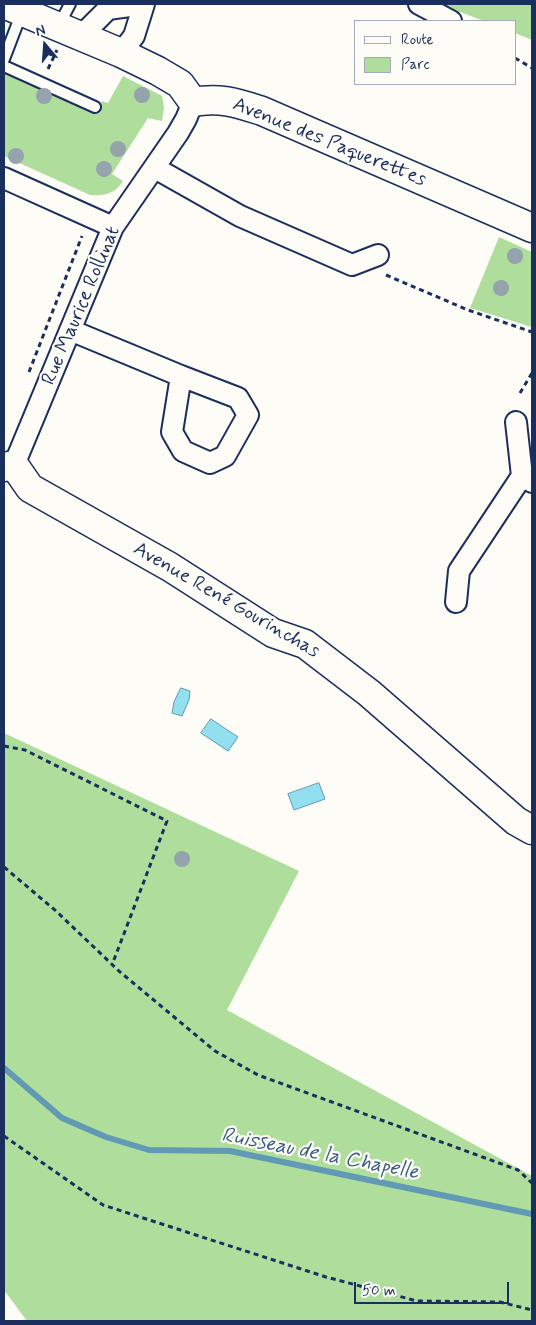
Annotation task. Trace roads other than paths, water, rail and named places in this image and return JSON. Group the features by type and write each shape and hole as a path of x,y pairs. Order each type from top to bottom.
{"street":[{"path":"121,53 134,36 144,4"},
{"path":"67,28 108,9 149,4"},
{"path":"419,4 448,20"},
{"path":"13,7 67,28 158,71 180,84 193,102"},
{"name":"Avenue des Paquerettes","path":"193,102 208,99 232,101 262,111 532,228"},
{"name":"Rue Maurice Rollinat","path":"9,466 70,330 113,227 155,168 186,119 193,102"},
{"path":"155,168 240,216 352,265 378,256"},
{"path":"4,178 113,227"},
{"path":"70,330 238,398 248,415 224,456 210,463 183,451 172,432 181,376"},
{"path":"456,602 459,571 527,479 516,422"},
{"name":"Avenue René Gourinchas","path":"9,466 30,488 170,567 273,633 305,644 369,693 516,821 532,830"}],"lane":[{"path":"4,58 13,7"},
{"path":"4,66 95,107"}],"water":[{"path":"181,688 190,691 189,700 182,716 172,713 174,702"},
{"path":"211,719 238,737 228,751 201,733"},
{"path":"319,783 325,799 294,810 288,794"}],"waterway":[{"name":"Ruisseau de la Chapelle","path":"4,1068 62,1118 106,1137 149,1150 230,1151 532,1214"}]}
